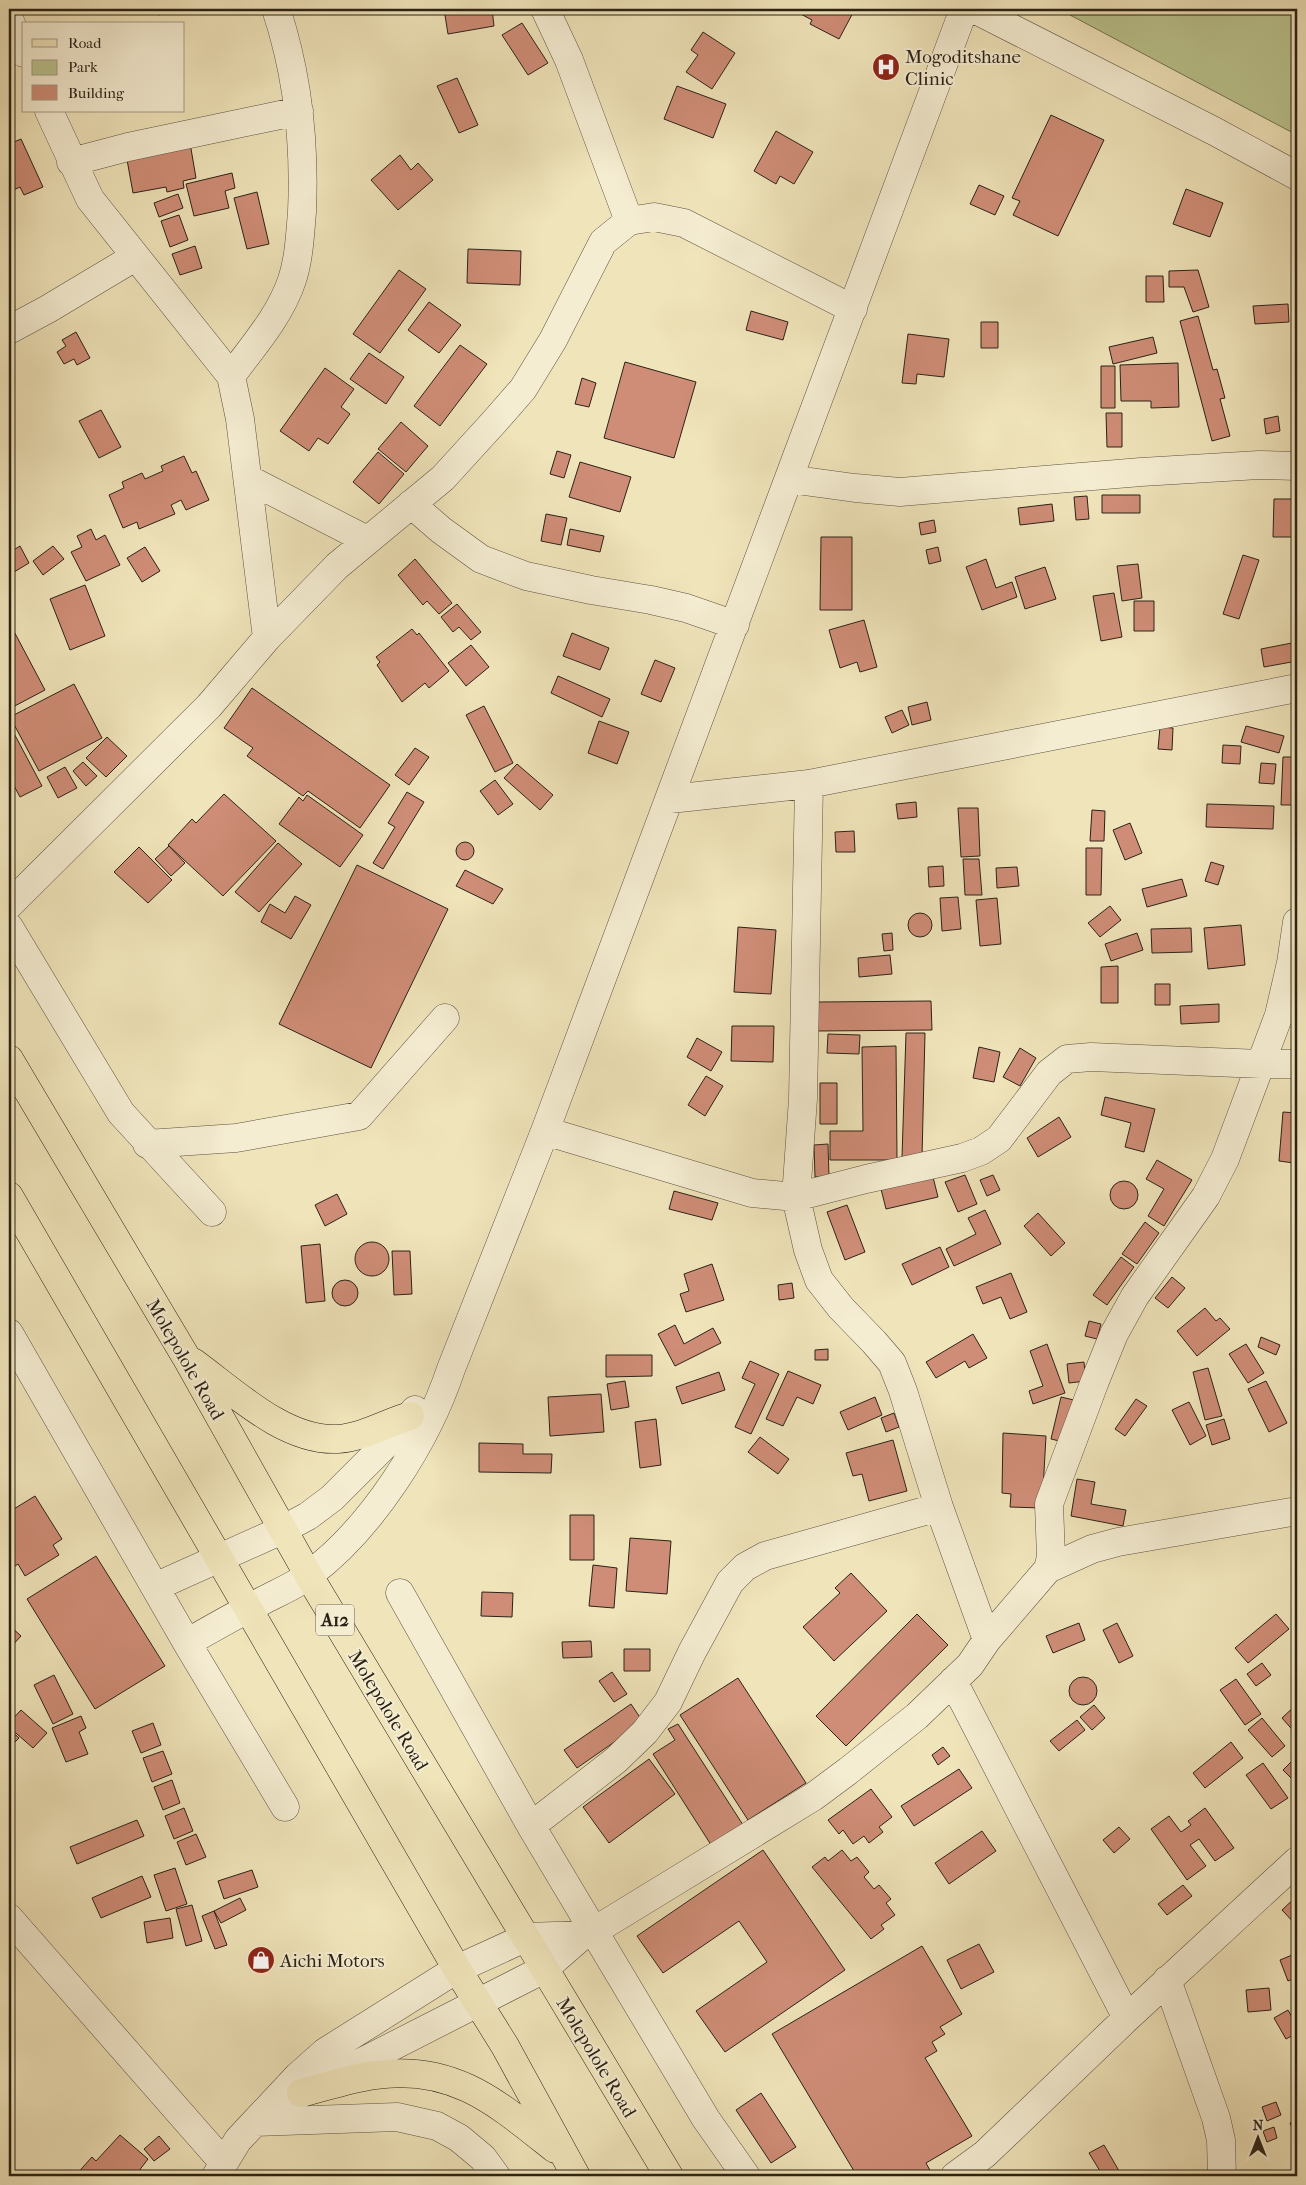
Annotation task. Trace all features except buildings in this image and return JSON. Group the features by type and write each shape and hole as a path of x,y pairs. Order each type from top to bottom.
{"main road":[{"name":"Molepolole Road","path":"9,1059 186,1357 308,1576 490,1881 527,1937 544,1969 669,2176"},
{"path":"9,1196 457,1969 505,2046 569,2165"},
{"path":"186,1357 263,1414 288,1429 312,1436 338,1439 366,1433 410,1416"},
{"path":"301,2093 374,2075 415,2072 441,2077 468,2087 506,2110 569,2165"}],"street":[{"path":"231,376 277,313 292,280 300,242 302,194 299,110 294,72 276,9"},
{"path":"545,9 569,60 629,221"},
{"path":"187,1643 247,1608 308,1576 335,1555 375,1508 413,1452 442,1394 545,1131 964,9"},
{"path":"974,9 1214,131 1297,176"},
{"path":"9,19 22,48"},
{"path":"72,162 128,147 299,110"},
{"path":"49,112 90,198 231,376 240,418 267,638"},
{"path":"9,905 209,706 267,638 337,566 443,478 523,389 553,340 603,242 629,221 654,217 684,223 853,309"},
{"path":"9,330 48,310 135,257"},
{"path":"789,479 900,492 1141,472 1259,465 1297,466"},
{"path":"248,479 367,540"},
{"path":"411,504 441,530 481,558 526,576 686,608 735,624"},
{"path":"670,799 809,784 1297,688"},
{"path":"809,784 803,1099 796,1197 808,1250 819,1280 841,1308 892,1363 903,1391 939,1507 987,1640"},
{"path":"1048,1569 1051,1556 1049,1504 1094,1380 1114,1334 1135,1296 1206,1196 1225,1159 1279,1015 1291,963 1297,922"},
{"path":"9,927 121,1113 147,1144 212,1212"},
{"path":"147,1144 236,1138 359,1116 446,1018"},
{"path":"545,1131 752,1193 796,1197 866,1179 962,1158 981,1151 999,1139 1049,1073 1067,1059 1091,1057 1297,1064"},
{"path":"9,1333 187,1643 285,1807"},
{"path":"155,1587 282,1530 308,1516 332,1498 384,1446 451,1369"},
{"path":"531,1826 616,1760 645,1732 668,1702 692,1652 730,1582 745,1567 765,1556 939,1507"},
{"path":"262,2114 544,1969 589,1933 830,1784 917,1716 953,1682 970,1665 987,1640 1048,1569 1092,1550 1118,1542 1297,1511"},
{"path":"400,1592 589,1933 706,2119 746,2176"},
{"path":"953,1682 1127,2018"},
{"path":"955,2176 985,2154 1167,1980 1297,1861"},
{"path":"9,1918 219,2169 238,2140 298,2076 325,2052 457,1969 527,1937 589,1933"},
{"path":"1167,1980 1216,2118 1221,2140 1222,2176"},
{"path":"262,2114 397,2117 437,2126 459,2138 483,2158 496,2176"}],"green space":[{"path":"1065,9 1297,9 1297,135 1070,15"}],"place":[{"name":"Mogoditshane Clinic","path":"886,67"},
{"name":"Aichi Motors","path":"261,1960"}]}
